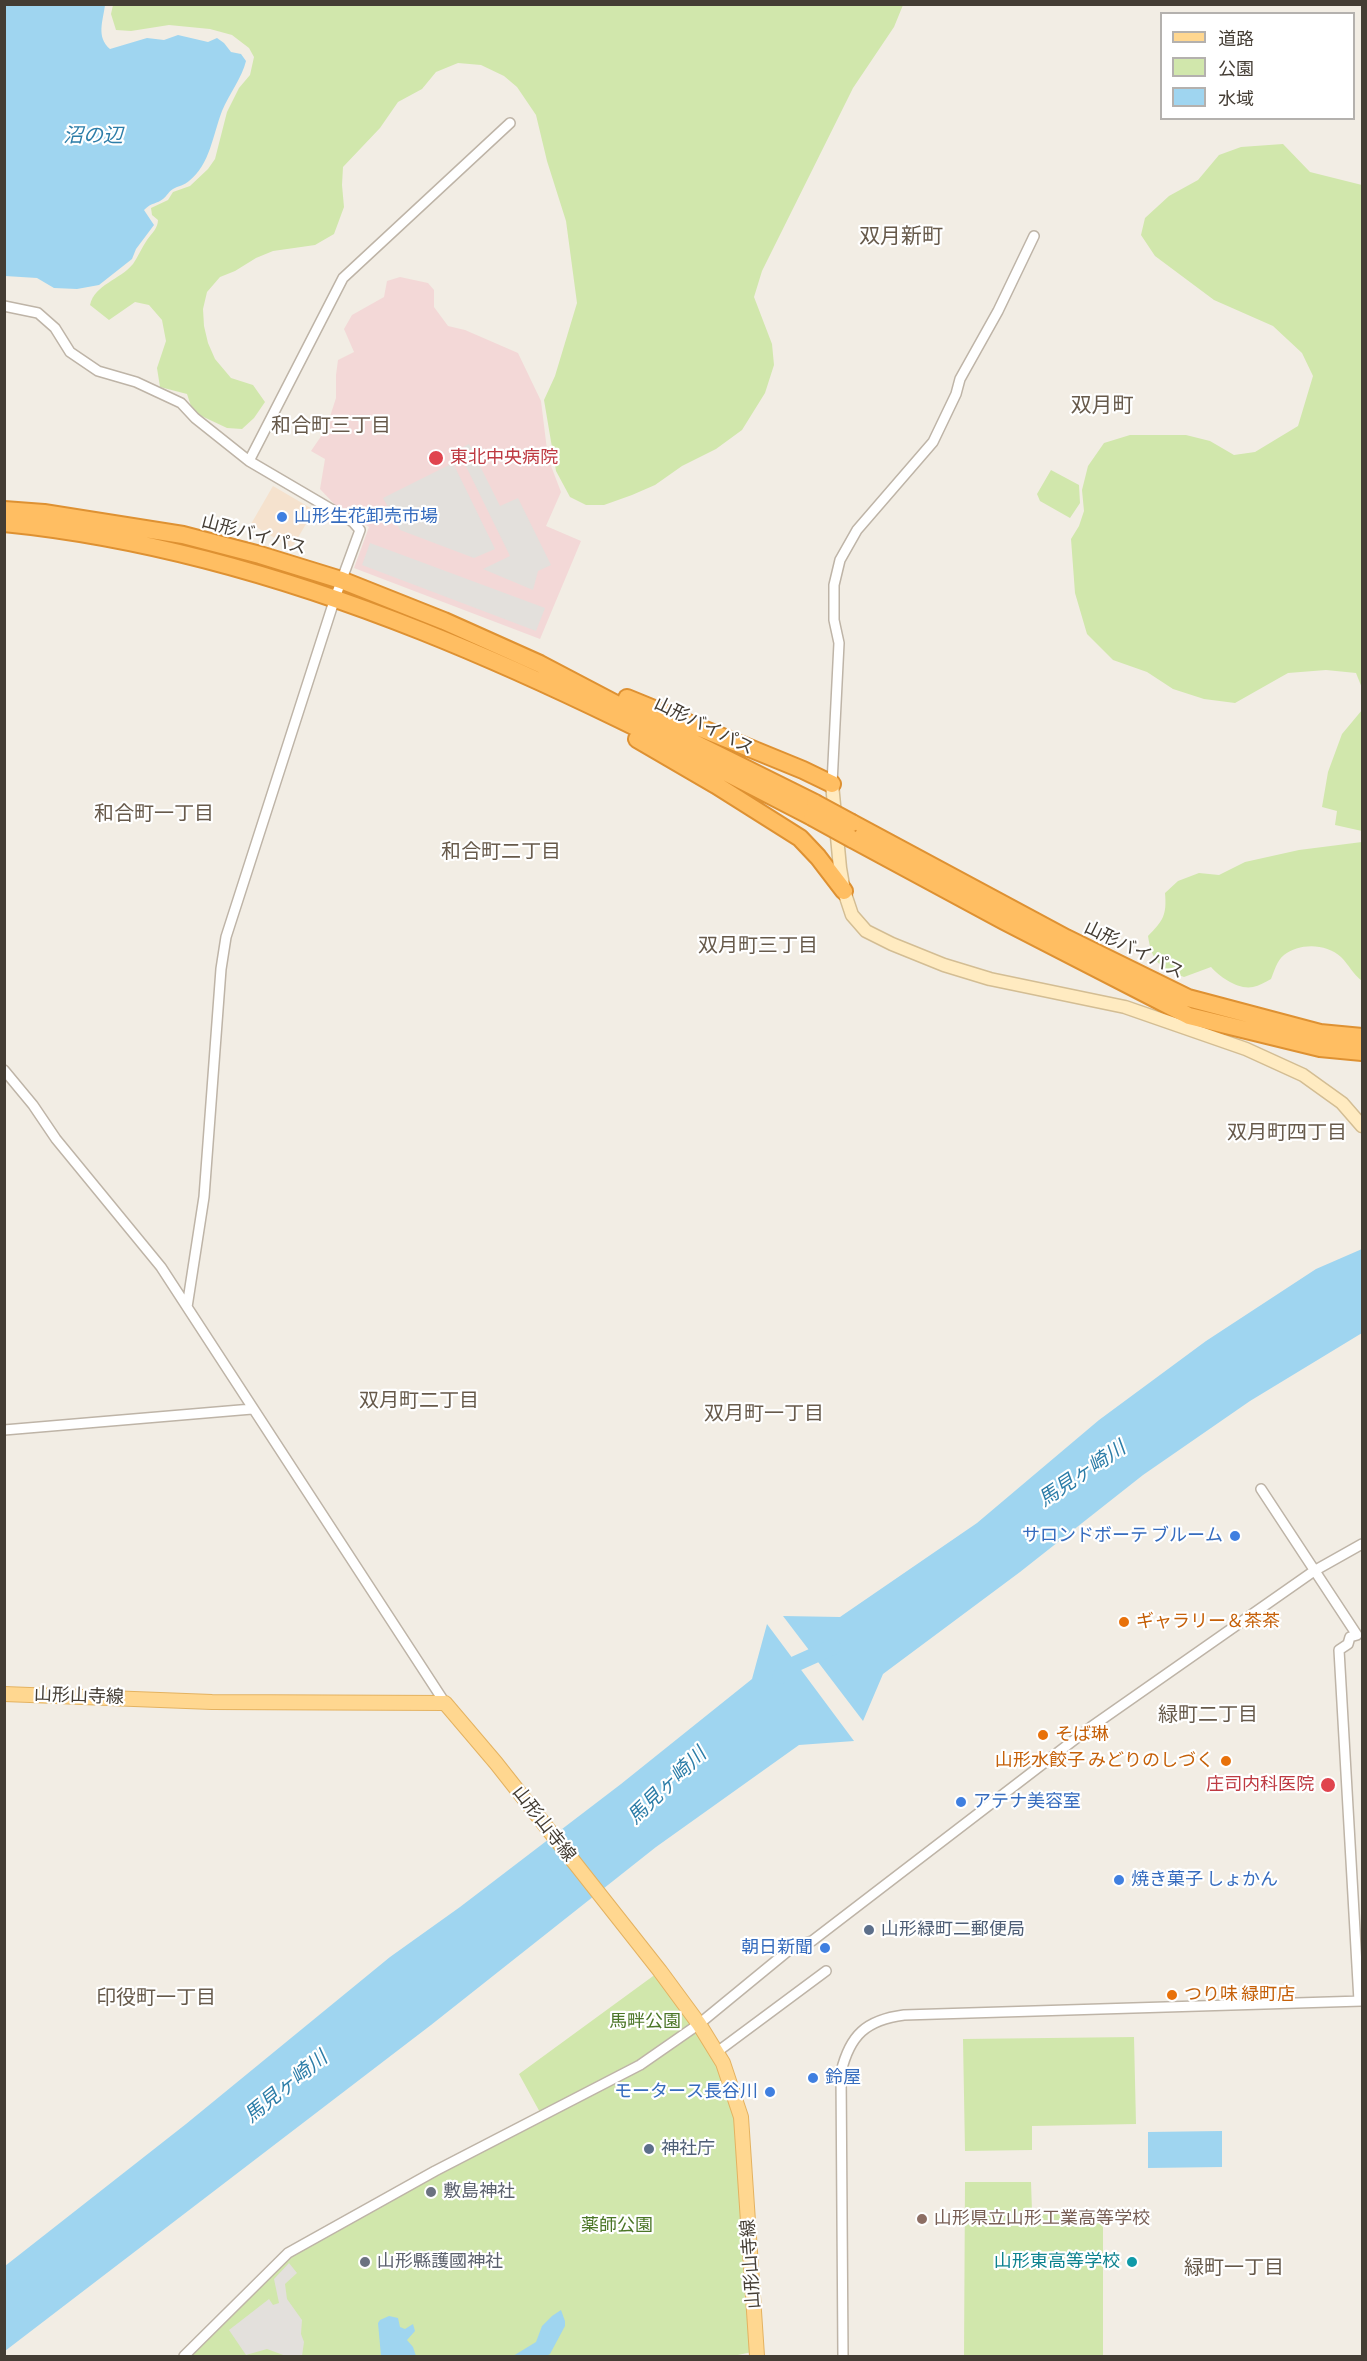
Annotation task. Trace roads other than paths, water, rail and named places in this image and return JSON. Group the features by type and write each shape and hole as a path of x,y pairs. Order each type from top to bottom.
{"highway":[{"name":"山形バイパス","path":"4,510 44,513 183,536 260,555 341,580 444,621 814,810 1004,921 1189,1016 1320,1048 1362,1052"},
{"name":"山形バイパス","path":"4,523 44,526 163,548 249,571 335,598 538,671"},
{"path":"538,671 803,770 832,784"},
{"path":"538,671 800,838 844,891"},
{"name":"山形バイパス","path":"852,831 1188,998 1320,1034 1362,1037"}],"main road":[{"name":"山形山寺線","path":"4,1694 212,1702 445,1703 496,1762 660,1971 717,2052 733,2087 741,2117 758,2356"}],"street":[{"path":"249,461 344,278 510,123"},
{"path":"1035,236 998,312 960,379 956,394 933,442 857,530 840,560 834,585 834,620 839,643 832,784 840,868 844,891 852,915 866,931 944,965 990,979 1125,1007 1246,1049 1303,1075 1342,1103 1362,1126"},
{"path":"4,306 38,313 55,328 70,352 98,371 136,382 181,403 195,418 249,461 353,522 360,530 335,598 226,937 220,969 204,1197 187,1307"},
{"path":"4,1070 33,1105 56,1139 161,1267 445,1703"},
{"path":"4,1430 252,1409"},
{"path":"843,2356 841,2072 846,2049 868,2025 882,2019 904,2015 1361,2001 1339,1650 1348,1644 1350,1637 1357,1635 1262,1489"},
{"path":"184,2356 288,2253 435,2172 640,2065 699,2024 794,1946 812,1941 1091,1726 1314,1571 1362,1544"},
{"path":"717,2052 826,1971"}],"water":[{"name":"沼の辺","path":"5,4 105,5 102,34 110,49 147,38 164,40 178,35 208,42 217,38 231,52 241,54 246,61 242,74 222,111 202,167 187,182 144,210 154,225 136,249 132,259 99,285 77,289 54,288 37,278 5,276"},
{"path":"1362,1249 1362,1333 1250,1401 1143,1475 1020,1572 883,1674 863,1721 783,1616 840,1617 977,1523 1099,1420 1206,1341 1316,1269"},
{"path":"767,1624 854,1741 799,1745 656,1847 431,2025 5,2351 5,2266 186,2124 390,1957 460,1907 621,1784 752,1679"},
{"path":"1222,2131 1222,2167 1148,2168 1148,2132"},
{"path":"561,2310 565,2326 550,2354 513,2356 536,2342 542,2326"},
{"path":"389,2316 398,2318 400,2327 405,2329 413,2324 415,2331 407,2340 416,2356 381,2356 378,2323"}],"waterway":[{"name":"馬見ヶ崎川","path":"780,1676 795,1664 833,1647"}],"place":[{"name":"東北中央病院","path":"436,458"},
{"name":"山形生花卸売市場","path":"282,517"},
{"name":"サロンドボーテ ブルーム","path":"1235,1536"},
{"name":"ギャラリー＆茶茶","path":"1124,1622"},
{"name":"そば琳","path":"1043,1735"},
{"name":"山形水餃子 みどりのしづく","path":"1226,1761"},
{"name":"庄司内科医院","path":"1328,1785"},
{"name":"アテナ美容室","path":"961,1802"},
{"name":"焼き菓子 しょかん","path":"1119,1880"},
{"name":"山形緑町二郵便局","path":"869,1930"},
{"name":"朝日新聞","path":"825,1948"},
{"name":"つり味 緑町店","path":"1172,1995"},
{"name":"鈴屋","path":"813,2078"},
{"name":"モータース長谷川","path":"770,2092"},
{"name":"神社庁","path":"649,2149"},
{"name":"敷島神社","path":"431,2192"},
{"name":"山形県立山形工業高等学校","path":"922,2219"},
{"name":"山形縣護國神社","path":"365,2262"},
{"name":"山形東高等学校","path":"1132,2262"}],"district":[{"name":"双月新町","path":"901,237"},
{"name":"双月町","path":"1102,406"},
{"name":"和合町三丁目","path":"331,426"},
{"name":"和合町一丁目","path":"154,814"},
{"name":"和合町二丁目","path":"501,852"},
{"name":"双月町三丁目","path":"758,946"},
{"name":"双月町四丁目","path":"1287,1133"},
{"name":"双月町二丁目","path":"419,1401"},
{"name":"双月町一丁目","path":"764,1414"},
{"name":"緑町二丁目","path":"1208,1715"},
{"name":"印役町一丁目","path":"156,1998"},
{"name":"緑町一丁目","path":"1234,2268"}],"park label":[{"name":"馬畔公園","path":"645,2022"},
{"name":"薬師公園","path":"617,2226"}]}
